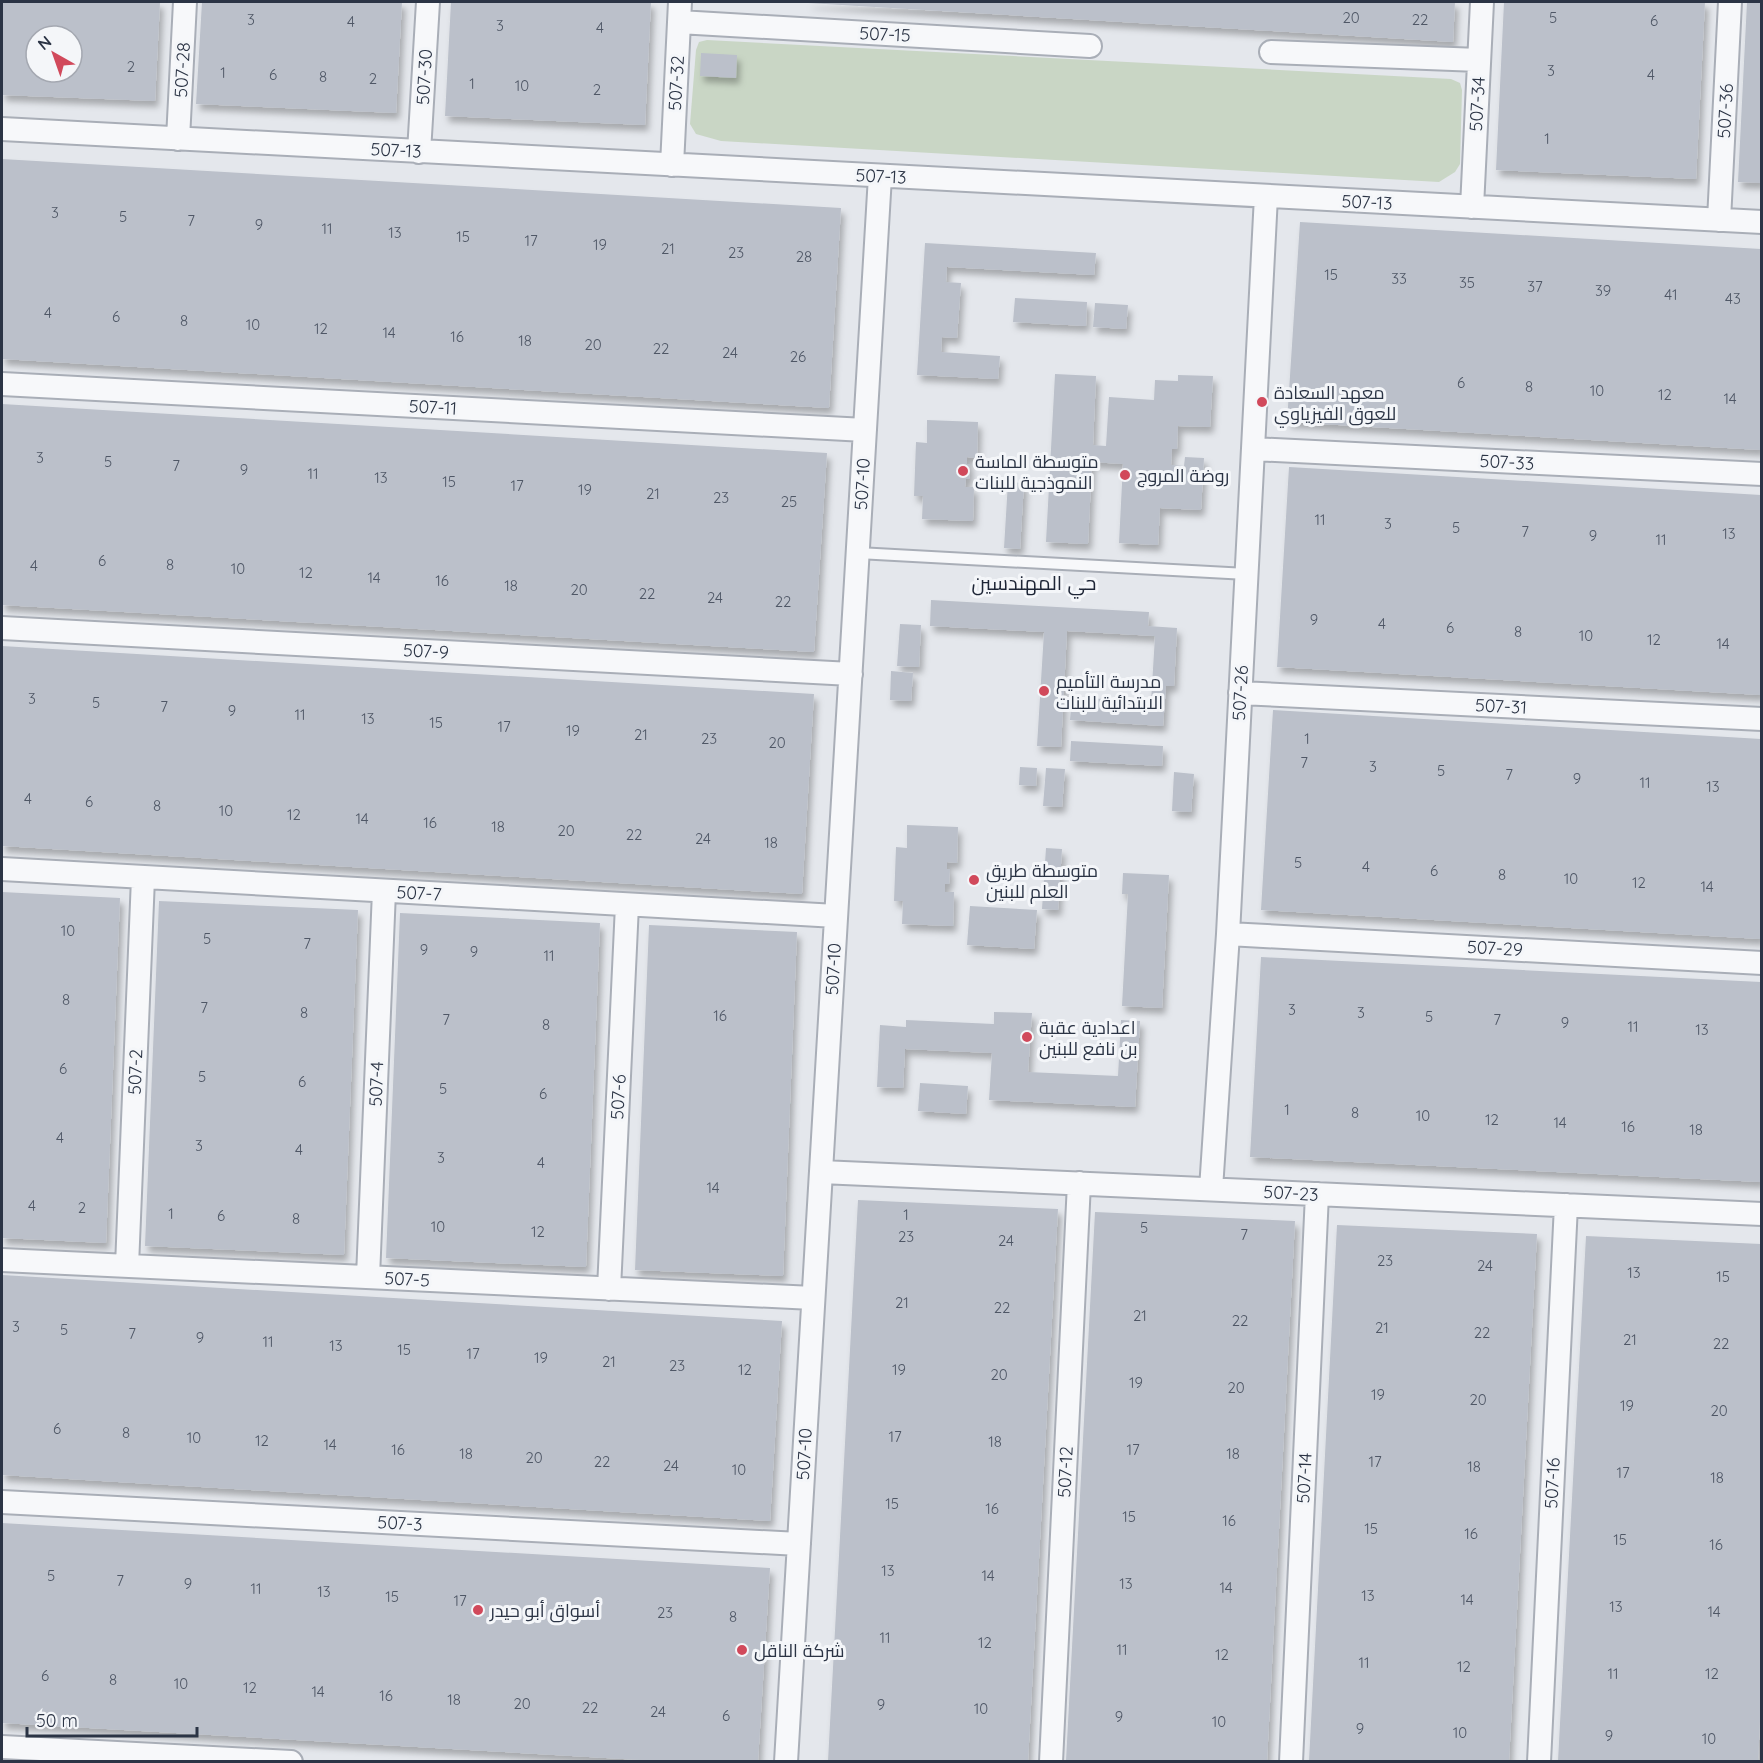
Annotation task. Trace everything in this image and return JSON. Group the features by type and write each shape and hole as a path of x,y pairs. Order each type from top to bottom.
{"street":[{"name":"507-28","path":"178,139 185,2"},
{"name":"507-30","path":"419,152 428,2"},
{"name":"507-34","path":"1472,207 1482,2"},
{"name":"507-36","path":"1719,220 1730,2"},
{"name":"507-15","path":"680,12 1090,46"},
{"name":"507-32","path":"672,165 680,12"},
{"path":"1271,52 1479,60"},
{"name":"507-13","path":"2,129 1761,222"},
{"name":"507-10","path":"786,1761 880,176"},
{"name":"507-26","path":"1211,1189 1228,934 1266,196"},
{"name":"507-11","path":"2,384 865,430"},
{"name":"507-33","path":"1253,449 1761,474"},
{"name":"507-9","path":"2,628 850,674"},
{"name":"507-31","path":"1240,693 1761,719"},
{"name":"507-7","path":"2,869 836,916"},
{"name":"507-2","path":"127,1266 143,878"},
{"name":"507-4","path":"368,1277 384,891"},
{"name":"507-6","path":"609,1289 627,905"},
{"name":"507-29","path":"1228,934 1761,963"},
{"name":"507-23","path":"821,1172 1761,1214"},
{"name":"507-12","path":"1051,1761 1079,1184"},
{"name":"507-14","path":"1291,1761 1317,1194"},
{"name":"507-16","path":"1539,1761 1566,1205"},
{"name":"507-5","path":"2,1260 813,1298"},
{"name":"507-3","path":"2,1502 799,1544"},
{"path":"2,1747 291,1761"}],"lane":[{"path":"858,553 1247,574"}],"green space":[{"path":"707,40 1451,79 1460,83 1462,90 1460,164 1455,172 1439,182 721,141 696,134 690,124 696,50 699,42"}],"building":[{"path":"2,2 160,2 155,101 2,95"},
{"path":"202,2 402,2 396,113 196,104"},
{"path":"451,2 651,2 645,125 445,116"},
{"path":"809,2 1455,2 1453,42"},
{"path":"1504,2 1705,2 1696,179 1496,170"},
{"path":"1747,2 1761,2 1761,183 1738,182"},
{"path":"701,53 737,55 736,78 700,76"},
{"path":"2,159 841,208 829,408 2,359"},
{"path":"1300,222 1761,249 1761,450 1287,422"},
{"path":"925,243 1096,253 1094,275 947,267 946,282 961,283 957,338 942,337 941,352 1000,356 998,379 917,375"},
{"path":"1015,298 1087,302 1086,326 1013,322"},
{"path":"1095,303 1128,305 1126,329 1093,327"},
{"path":"1055,374 1096,376 1093,445 1106,446 1109,397 1154,400 1155,380 1178,381 1178,375 1213,376 1210,427 1178,426 1177,449 1172,449 1171,465 1184,466 1185,457 1204,458 1201,510 1160,508 1158,545 1119,543 1123,464 1092,462 1088,544 1046,542"},
{"path":"2,404 827,453 814,652 2,605"},
{"path":"927,420 978,422 977,458 967,457 967,464 970,464 969,479 966,479 965,487 974,487 973,521 922,519 923,496 914,496 916,442 927,443"},
{"path":"1289,467 1761,495 1761,695 1277,667"},
{"path":"1008,482 1024,483 1020,549 1004,548"},
{"path":"931,600 1149,612 1148,626 1177,628 1174,686 1166,686 1163,726 1070,720 1072,697 1151,702 1155,636 1067,631 1061,747 1037,746 1044,632 930,626"},
{"path":"900,624 921,625 919,667 897,666"},
{"path":"2,646 814,694 802,894 2,846"},
{"path":"891,671 913,673 911,701 890,700"},
{"path":"1273,710 1761,739 1761,939 1261,910"},
{"path":"1071,741 1163,746 1162,766 1070,761"},
{"path":"1020,767 1037,768 1036,786 1019,785"},
{"path":"1046,768 1065,769 1062,807 1043,806"},
{"path":"1174,772 1194,774 1191,812 1172,811"},
{"path":"907,825 958,827 957,863 947,862 947,869 950,869 949,884 945,884 945,892 954,892 953,926 902,924 903,901 894,901 896,847 907,848"},
{"path":"1046,848 1062,849 1058,910 1042,909"},
{"path":"1123,873 1169,875 1162,1008 1122,1006 1128,894 1122,894"},
{"path":"2,892 120,898 106,1243 2,1238"},
{"path":"159,901 358,910 344,1255 145,1246"},
{"path":"970,906 1037,910 1034,949 967,945"},
{"path":"400,913 600,923 586,1267 386,1258"},
{"path":"649,925 797,932 783,1276 635,1270"},
{"path":"1261,957 1761,982 1761,1182 1250,1157"},
{"path":"994,1012 1032,1013 1028,1072 1118,1076 1121,1020 1140,1021 1135,1107 989,1100 992,1053 905,1049 903,1088 877,1087 880,1025 906,1027 906,1020 994,1024"},
{"path":"920,1083 968,1086 966,1114 918,1111"},
{"path":"858,1200 1058,1209 1028,1761 828,1761"},
{"path":"1095,1212 1295,1221 1267,1761 1066,1761"},
{"path":"1337,1225 1537,1234 1509,1761 1309,1761"},
{"path":"1586,1236 1761,1244 1761,1699 1758,1761 1558,1761"},
{"path":"2,1275 782,1321 770,1521 2,1475"},
{"path":"2,1523 770,1568 758,1761 658,1761 2,1723"}],"place":[{"name":"معهد السعادة للعوق الفيزياوي","path":"1262,402"},
{"name":"متوسطة الماسة النموذجية للبنات","path":"963,471"},
{"name":"روضة المروج","path":"1125,475"},
{"name":"مدرسة التأميم الابتدائية للبنات","path":"1044,691"},
{"name":"متوسطة طريق العلم للبنين","path":"974,880"},
{"name":"اعدادية عقبة بن نافع للبنين","path":"1027,1037"},
{"name":"أسواق أبو حيدر","path":"478,1610"},
{"name":"شركة الناقل","path":"742,1650"}],"district":[{"name":"حي المهندسين","path":"1034,582"}]}
